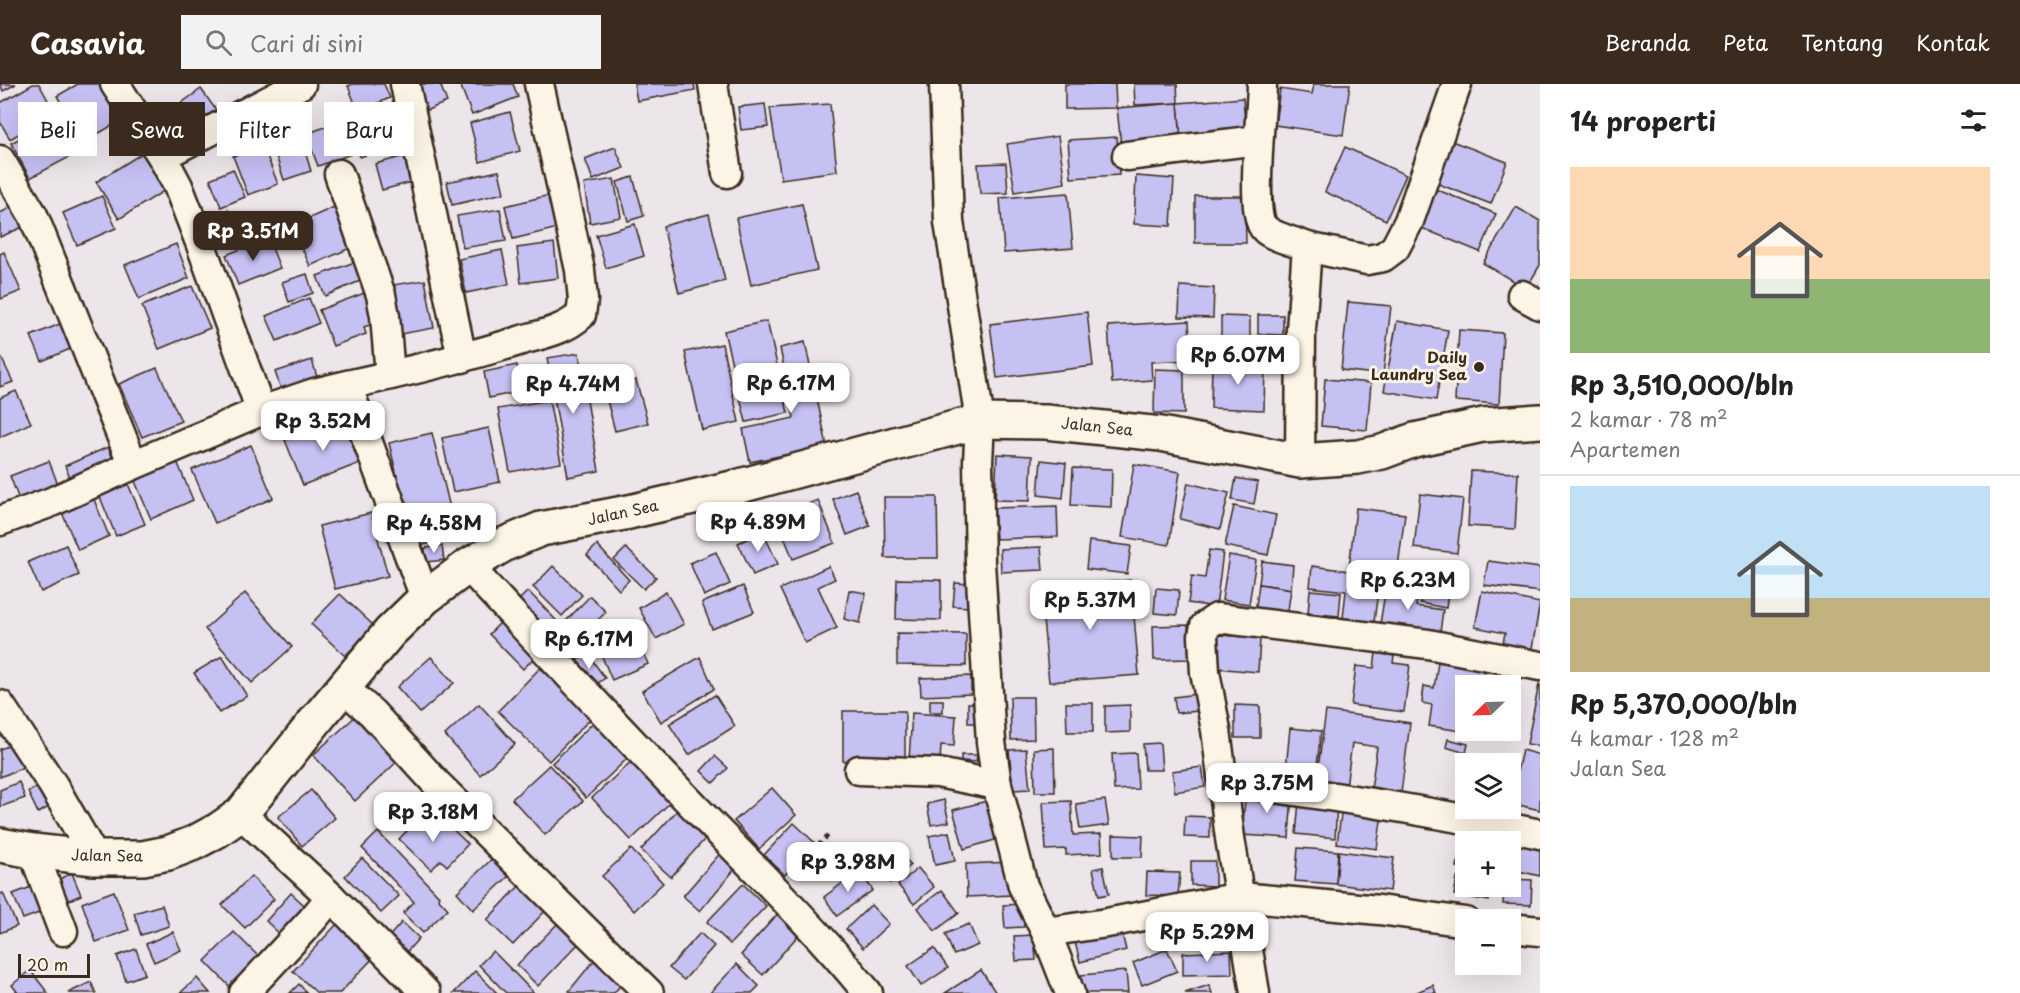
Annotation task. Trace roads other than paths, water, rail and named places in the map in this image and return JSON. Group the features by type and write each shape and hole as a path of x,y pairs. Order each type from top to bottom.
{"main road":[{"name":"Jalan Sea","path":"0,845 95,858 142,858 168,853 194,843 241,814 390,632 424,598 468,566 505,544 541,529 629,512 736,487 980,421 1046,422 1161,434 1300,461 1358,457 1382,452 1414,440 1483,425 1539,419"}],"street":[{"path":"115,84 127,102"},
{"path":"205,134 301,84"},
{"path":"405,84 462,358"},
{"path":"0,521 49,503 261,411 314,393 462,358 570,325 581,315 583,300 580,270 539,84"},
{"path":"713,84 727,172"},
{"path":"944,84 949,222 980,421 978,462 982,614 991,742 997,785 1023,886 1046,932 1070,993"},
{"path":"1262,84 1258,140 1257,211 1260,224 1266,231 1307,247 1367,260 1383,257 1395,248 1409,221 1457,84"},
{"path":"1127,156 1258,140"},
{"path":"162,156 178,186 201,245 261,411"},
{"path":"0,160 33,215 133,465"},
{"path":"339,174 381,295 386,316 390,375"},
{"path":"1300,461 1301,330 1307,247"},
{"path":"347,385 424,598"},
{"path":"468,566 606,716 775,887 868,993"},
{"path":"1255,993 1224,782 1205,672 1203,636 1205,626 1217,618 1428,644 1540,666"},
{"path":"344,688 372,714 436,783 649,993"},
{"path":"0,705 48,777 95,858"},
{"path":"859,770 938,773 997,785"},
{"path":"1224,782 1334,796 1540,834"},
{"path":"241,814 331,897 426,993"},
{"path":"33,851 63,931"},
{"path":"244,993 331,897"},
{"path":"1046,932 1107,923 1240,897 1379,910 1455,920"},
{"path":"1521,929 1540,931"}],"place":[{"name":"Daily Laundry Sea","path":"1479,367"}]}
